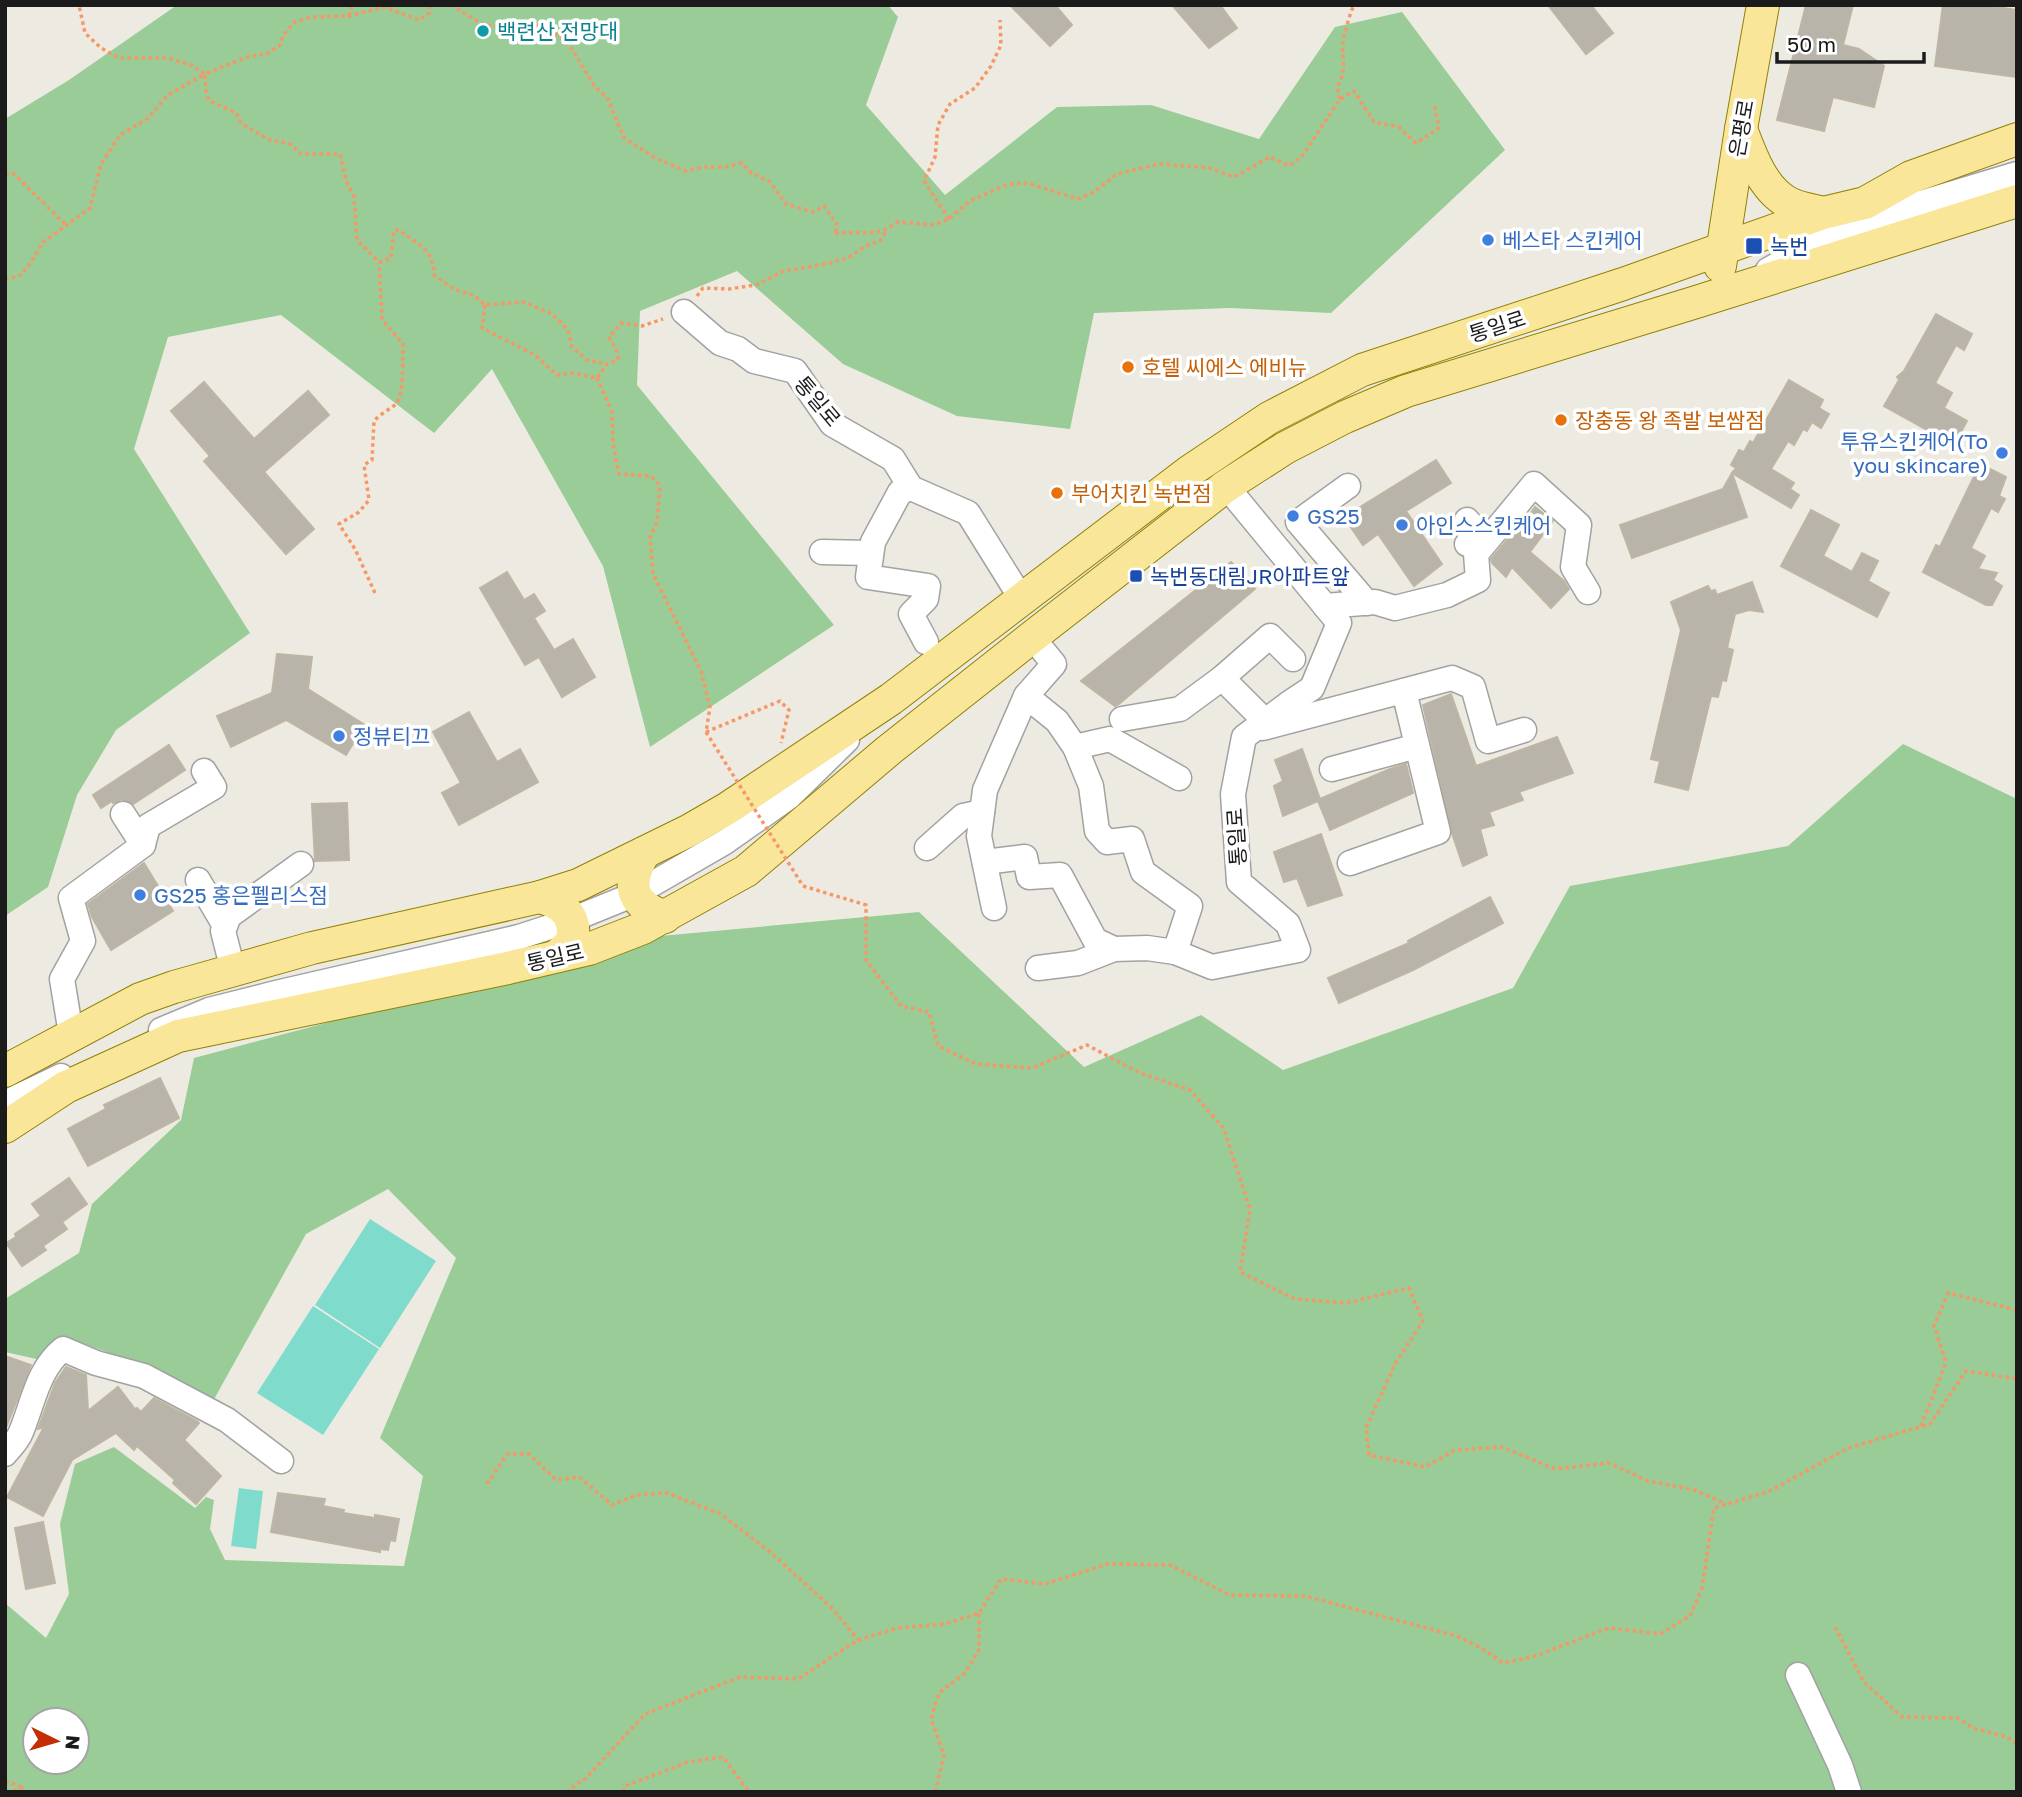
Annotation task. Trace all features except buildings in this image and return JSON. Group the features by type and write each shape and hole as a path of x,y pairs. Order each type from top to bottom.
{"main road":[{"name":"은평로","path":"1693,303 1711,286 1720,269 1763,5"},
{"path":"1741,129 1753,160 1773,189 1787,202 1824,213"},
{"name":"통일로","path":"5,1071 140,999 174,987 312,948 578,886 728,808 891,699 1190,471 1269,418 1362,370 1722,251 1824,213 1865,203 1911,177 2017,139"},
{"name":"통일로","path":"5,1127 66,1087 178,1036 557,956 605,944 643,928 746,871 862,772 1032,637 1226,486 1285,448 1345,417 1406,391 2017,201"},
{"path":"644,853 634,870 635,894 642,906 665,916"},
{"path":"540,897 556,901 564,907 571,920 574,934 571,943 557,956"}],"street":[{"path":"1865,203 2017,161"},
{"path":"1737,288 1836,232 1884,214 2017,173"},
{"name":"통일로","path":"684,312 720,343 738,349 754,361 795,371 832,424 893,459 911,488"},
{"path":"1325,606 1375,602 1395,608 1447,596 1478,580 1466,538 1534,484 1580,525 1573,567 1588,592"},
{"path":"1226,486 1339,623 1312,688 1259,726"},
{"path":"1348,486 1298,522 1367,603"},
{"path":"926,642 911,614 926,599 928,586 868,577 873,542 900,492 911,488 968,513 1021,598"},
{"path":"822,552 870,553"},
{"path":"1122,719 1180,709 1222,678 1270,636 1293,659"},
{"path":"994,908 979,836 985,790 1026,696 1054,664 1032,637"},
{"path":"1222,678 1259,726"},
{"path":"1259,726 1452,678 1473,687 1488,741 1524,730"},
{"path":"1350,863 1438,832 1404,691"},
{"path":"1026,696 1057,720 1075,747 1091,786 1097,831 1107,842 1132,839 1143,872 1190,906 1175,952"},
{"path":"5,1103 132,1041 209,1010 519,937 571,920 635,894 725,842 789,797 891,699"},
{"name":"통일로","path":"1038,968 1078,963 1114,949 1147,948 1175,952 1212,967 1298,950 1288,924 1239,882 1233,794 1244,737 1259,726"},
{"path":"1075,747 1110,739 1179,778"},
{"path":"1332,769 1417,746"},
{"path":"71,1034 62,979 83,941 71,898 143,845 148,826 214,787 204,771"},
{"path":"789,797 862,772"},
{"path":"927,848 962,816 982,813"},
{"path":"123,814 143,845"},
{"path":"985,862 1025,857 1029,877 1060,875 1095,940 1114,949"},
{"path":"233,970 223,931 229,916 301,864"},
{"path":"198,880 225,926"},
{"path":"215,1028 354,976"},
{"path":"5,1454 20,1434 51,1359 63,1349 96,1363 144,1376 228,1420 281,1461"},
{"path":"1798,1675 1840,1765 1849,1792"}],"path":[{"path":"79,5 85,33 101,48 120,58 168,58 191,65 205,74 206,94 210,101 236,113 242,122 267,139 290,144 301,154 340,154 346,181 354,197 357,240 379,262 382,320 403,344 402,392 395,405 384,410 374,421 372,460 364,465 369,500 359,512 339,524 355,549 375,593"},
{"path":"349,16 352,5"},
{"path":"5,280 21,275 43,242 90,208 101,164 120,135 146,119 168,95 205,74 247,57 266,54 279,46 284,34 295,22 312,17 349,16 384,7 419,20 429,13 429,5"},
{"path":"451,5 484,26 545,26 571,48 595,87 607,97 624,138 657,159 686,171 742,163 750,172 769,182 786,204 813,212 824,206 838,226 834,234 876,234 898,222 934,225 949,219 970,201 1008,184 1027,183 1078,199 1094,192 1117,174 1159,164 1210,168 1234,177 1270,157 1289,166 1303,155 1340,99 1354,91 1374,122 1399,127 1416,143 1439,128 1434,104"},
{"path":"1340,99 1337,87 1345,67 1343,43 1354,5"},
{"path":"949,219 924,181 935,157 938,125 950,104 975,88 991,66 1001,45 1000,20"},
{"path":"5,173 14,174 68,226"},
{"path":"379,262 391,258 394,230 399,230 429,252 434,262 434,275 454,289 475,296 485,305 524,302 552,314 568,330 572,347 587,360 607,365"},
{"path":"597,378 612,412 613,444 619,474 651,476 660,486 657,522 650,537 653,574 701,671 710,707 706,732 803,886 866,905 866,960 901,1006 929,1012 937,1046 976,1064 1032,1068 1087,1045 1140,1073 1190,1090 1224,1129 1250,1209 1240,1272 1295,1299 1346,1304 1409,1288 1423,1321 1395,1364 1366,1428 1369,1455 1425,1467 1455,1450 1502,1447 1555,1469 1609,1464 1648,1481 1695,1490 1726,1504"},
{"path":"706,732 780,701 789,710 782,740 777,748"},
{"path":"1921,1426 1946,1362 1934,1326 1948,1293 2017,1310"},
{"path":"935,1792 944,1755 931,1719 939,1693 965,1673 979,1650 979,1612 1002,1579 1045,1584 1108,1564 1170,1565 1230,1595 1305,1596 1457,1636 1483,1648 1503,1663 1535,1656 1609,1628 1660,1634 1690,1616 1702,1588 1714,1508 1770,1491 1848,1448 1930,1424 1966,1371 2017,1379"},
{"path":"487,1484 507,1454 529,1454 556,1480 579,1477 612,1505 636,1494 667,1493 721,1514 824,1601 858,1640"},
{"path":"566,1792 586,1778 645,1714 740,1677 798,1679 858,1640 897,1628 945,1624 979,1612"},
{"path":"1835,1627 1864,1682 1902,1717 1957,1718 1973,1728 2007,1737 2017,1744"},
{"path":"623,1792 625,1786 688,1762 723,1757 749,1792"},
{"path":"5,1781 24,1788 9,1792"}],"green space":[{"path":"177,5 888,5 898,17 866,105 945,195 1057,107 1151,105 1259,139 1335,27 1402,12 1505,150 1331,313 1230,308 1094,313 1070,429 957,416 843,364 737,271 640,311 637,385 834,625 650,747 603,566 492,369 434,433 281,315 168,337 134,449 250,633 116,730 77,795 48,887 5,916 5,119 69,80"},
{"path":"1903,744 2017,799 2017,1792 5,1792 5,1603 46,1638 69,1594 60,1524 75,1464 114,1447 195,1508 206,1497 214,1500 210,1529 225,1560 404,1566 423,1476 380,1438 456,1258 388,1189 306,1234 213,1401 104,1351 65,1337 41,1360 5,1352 5,1299 79,1253 92,1204 181,1120 194,1058 650,937 919,912 1084,1067 1201,1015 1283,1070 1513,988 1570,886 1788,846"}],"shaded area":[{"path":"370,1219 436,1261 380,1348 315,1305"},
{"path":"313,1306 379,1349 323,1435 257,1393"},
{"path":"239,1488 263,1491 256,1549 231,1546"}],"place":[{"name":"백련산 전망대","path":"483,31"},
{"name":"베스타 스킨케어","path":"1488,240"},
{"name":"녹번","path":"1754,246"},
{"name":"호텔 씨에스 에비뉴","path":"1128,367"},
{"name":"장충동 왕 족발 보쌈점","path":"1561,420"},
{"name":"투유스킨케어(To you skincare)","path":"2002,453"},
{"name":"부어치킨 녹번점","path":"1057,493"},
{"name":"GS25","path":"1293,516"},
{"name":"아인스스킨케어","path":"1402,525"},
{"name":"녹번동대림JR아파트앞","path":"1136,576"},
{"name":"정뷰티끄","path":"339,736"},
{"name":"GS25 홍은펠리스점","path":"140,895"}]}
